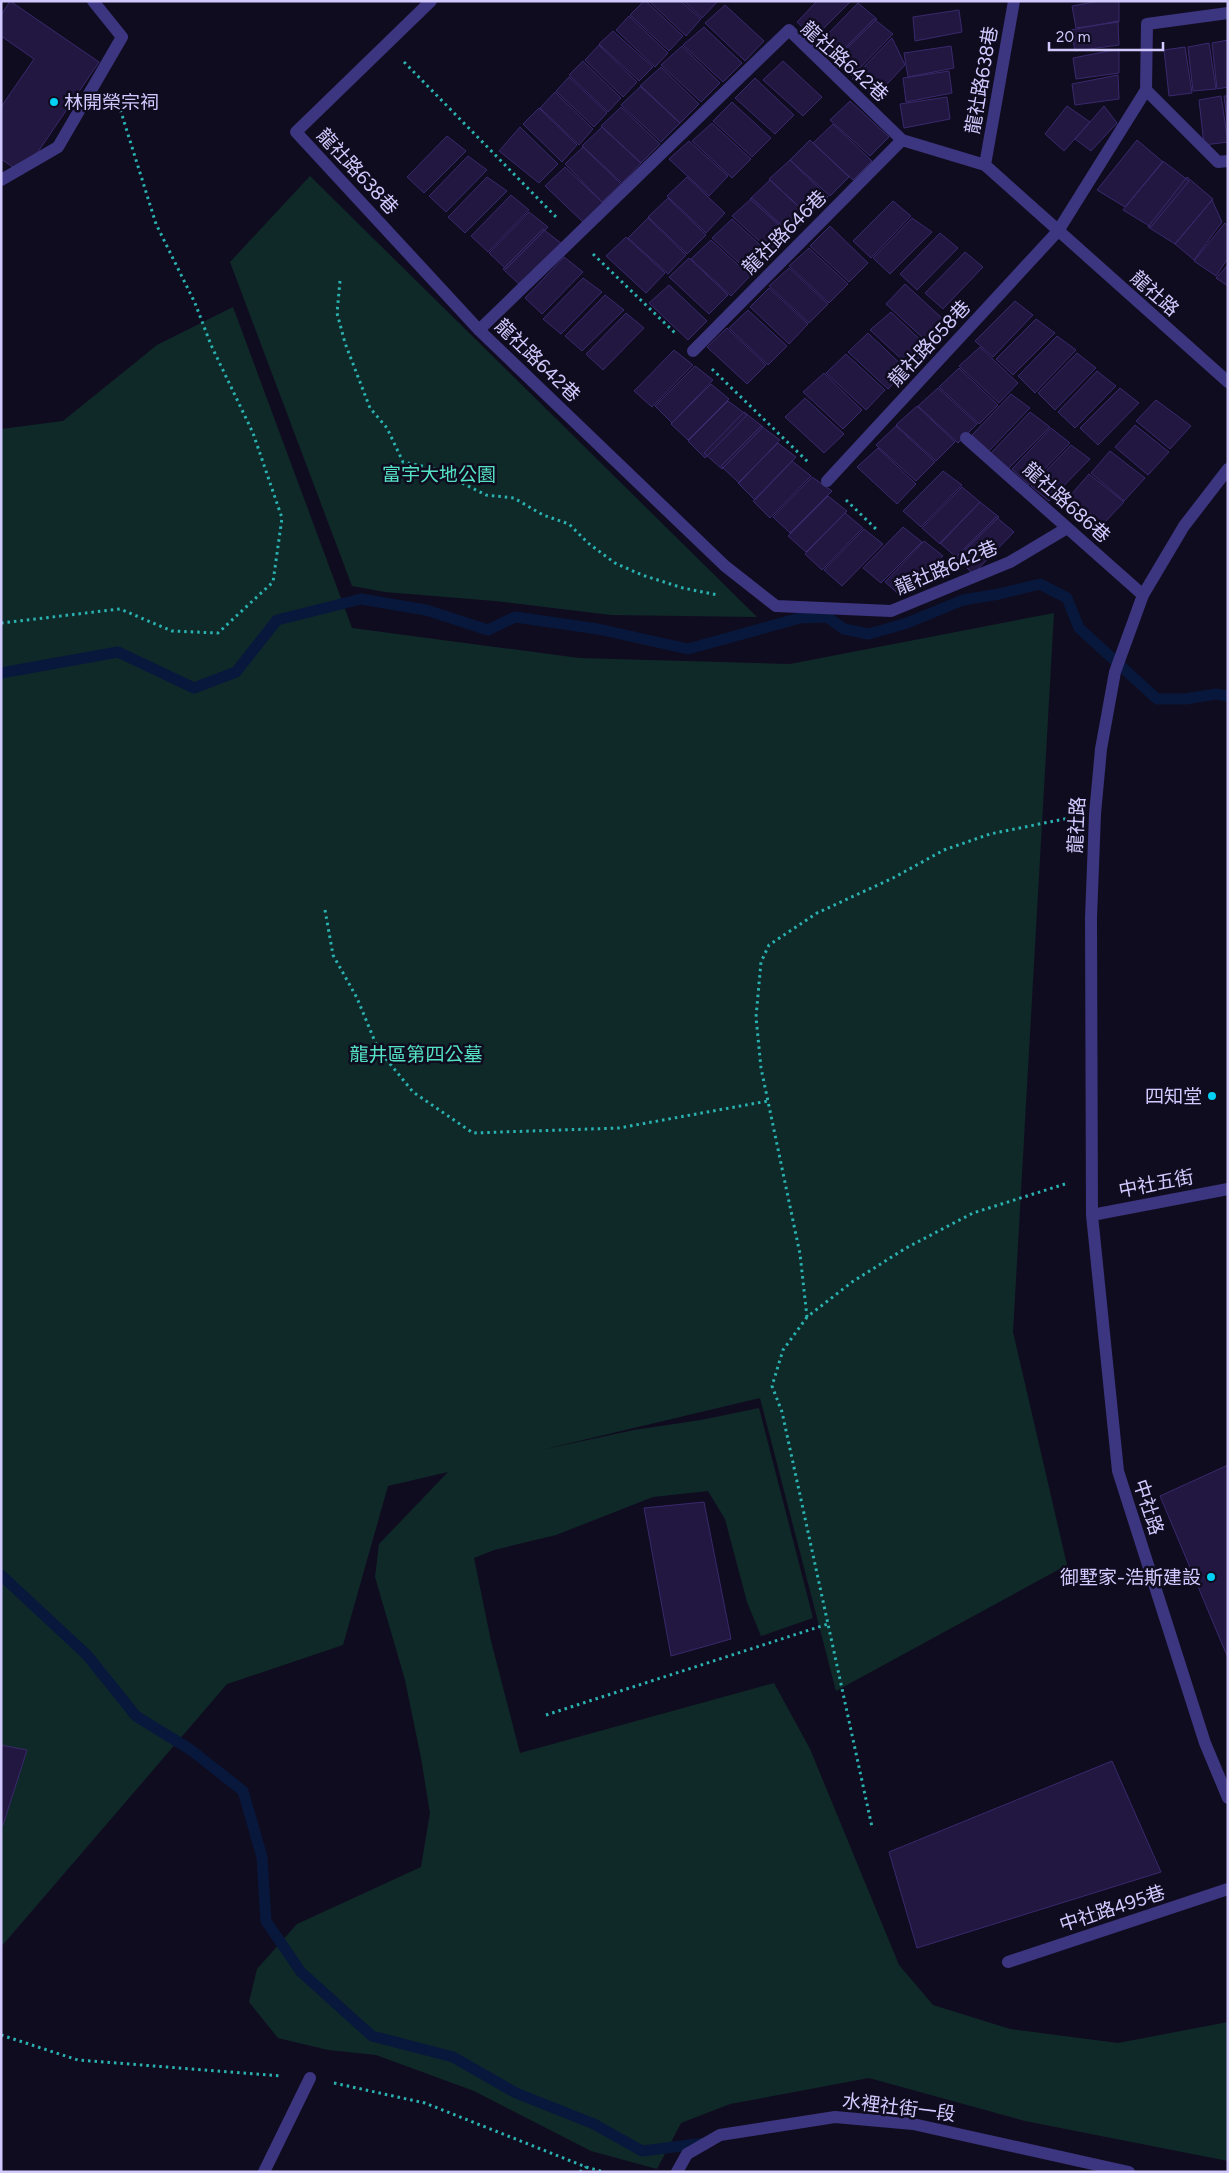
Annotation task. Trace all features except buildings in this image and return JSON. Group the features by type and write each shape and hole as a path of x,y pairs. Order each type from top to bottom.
{"street":[{"path":"1,180 58,147 122,37 94,1"},
{"name":"龍社路638巷","path":"431,1 296,132 479,330"},
{"name":"龍社路638巷","path":"985,165 1014,1"},
{"path":"1058,231 1146,90 1147,24 1228,13"},
{"name":"龍社路642巷","path":"902,140 789,30 574,235 479,330 725,566 776,606 891,611 1010,562 1067,528"},
{"path":"1146,90 1218,162 1228,161"},
{"name":"龍社路","path":"902,140 985,165 1228,382"},
{"name":"龍社路646巷","path":"693,351 902,140"},
{"name":"龍社路658巷","path":"827,481 1058,231"},
{"name":"龍社路686巷","path":"966,438 1143,595"},
{"name":"龍社路","path":"1092,1215 1091,918 1095,814 1101,749 1116,672 1143,595 1184,526 1228,469"},
{"name":"中社五街","path":"1092,1215 1228,1189"},
{"name":"中社路","path":"1092,1215 1118,1471 1205,1743 1228,1798"},
{"name":"中社路495巷","path":"1008,1962 1228,1889"},
{"path":"264,2172 310,2078"},
{"name":"水裡社街一段","path":"677,2172 687,2154 720,2135 835,2117 913,2124 1129,2172"}],"path":[{"path":"386,44 574,235 876,529"},
{"path":"1,623 120,609 172,631 218,633 273,582 282,518 253,433 211,345 195,303 156,224 105,66"},
{"path":"340,281 337,313 345,343 370,408 387,428 403,462 432,468 486,495 514,498 543,515 569,524 588,543 615,563 642,576 683,588 719,595 752,588"},
{"path":"806,1317 800,1254 761,1068 756,1017 761,962 769,945 817,913 893,878 944,850 990,834 1095,814"},
{"path":"326,910 332,955 357,998 378,1049 413,1092 473,1133 620,1128 768,1102"},
{"path":"872,1827 782,1412 772,1386 783,1350 806,1317 852,1282 906,1248 974,1213 1092,1176"},
{"path":"546,1714 828,1624"},
{"path":"580,2172 586,2166"}],"green space":[{"name":"富宇大地公園","path":"310,176 757,617 611,615 495,601 385,592 352,586 230,262"},
{"name":"龍井區第四公墓","path":"233,307 352,628 579,658 790,664 1054,613 1013,1332 1067,1565 836,1691 760,1398 541,1450 634,1430 701,1420 759,1408 813,1618 761,1636 747,1602 725,1519 708,1491 653,1497 556,1535 494,1550 474,1558 491,1641 520,1753 774,1683 810,1749 899,1965 933,2005 1010,2029 1118,2043 1228,2022 1228,2161 1025,2121 869,2078 730,2104 681,2123 657,2169 591,2151 474,2091 376,2055 328,2050 278,2038 249,2002 257,1969 297,1924 421,1867 430,1813 405,1680 375,1577 379,1544 448,1472 388,1486 343,1645 227,1684 1,1947 1,429 63,421 157,345"}],"waterway":[{"path":"1,673 118,652 194,688 236,672 277,620 361,599 426,610 488,630 515,617 598,629 688,649 800,618 827,617 844,629 869,634 907,623 963,600 1040,584 1067,598 1079,628 1157,699 1185,699 1216,694 1228,696"},
{"path":"1,1575 87,1655 136,1716 191,1750 243,1791 262,1857 266,1921 301,1972 372,2036 453,2057 516,2093 594,2124 642,2151 705,2143"}],"place":[{"name":"林開榮宗祠","path":"54,102"},
{"name":"四知堂","path":"1212,1096"},
{"name":"御墅家-浩斯建設","path":"1211,1577"}]}
